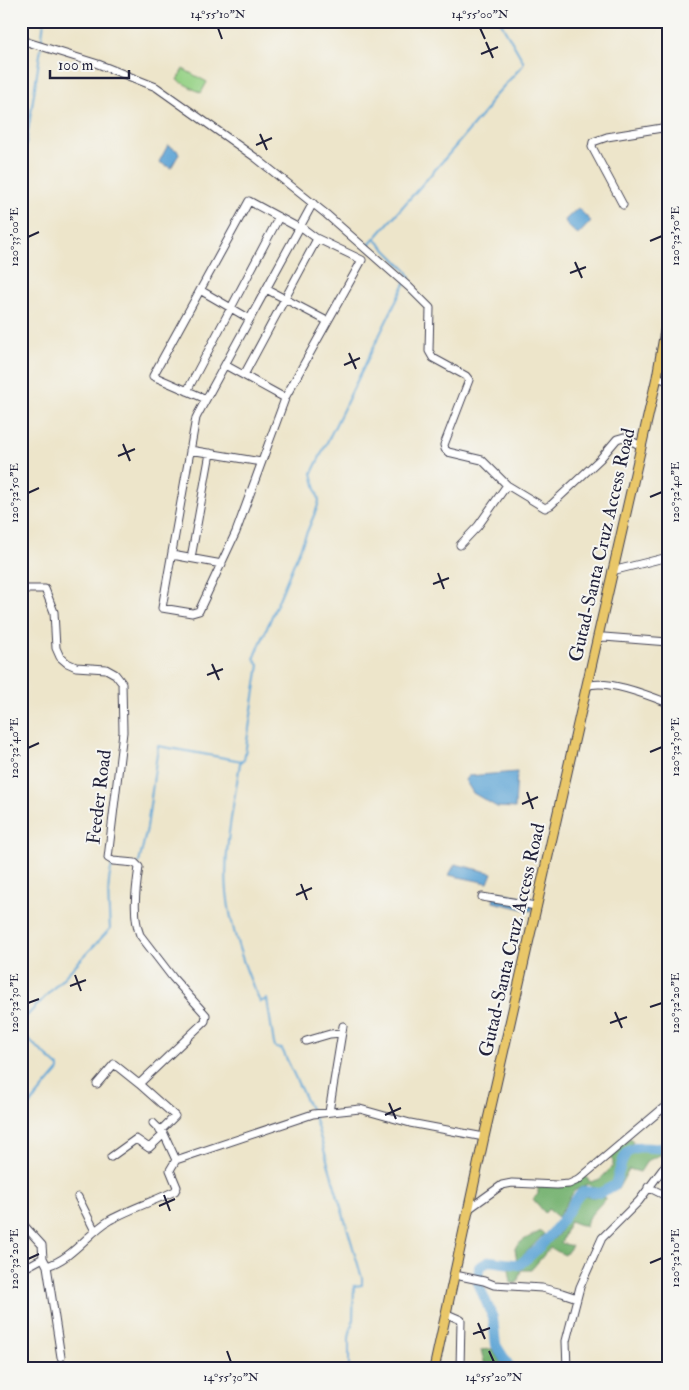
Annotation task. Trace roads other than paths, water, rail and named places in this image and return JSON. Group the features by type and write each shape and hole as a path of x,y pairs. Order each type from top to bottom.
{"main road":[{"name":"Gutad-Santa Cruz Access Road","path":"434,1369 484,1137 657,377 668,314"}],"street":[{"path":"21,31 23,21"},
{"path":"21,40 98,64 156,87 256,158 313,203 345,229 409,287 430,308 428,351 433,358 466,376 469,380 444,445 448,452 482,460 507,485 545,508 551,505 600,459 617,439 624,437 641,446"},
{"path":"623,205 592,147 593,142 607,137 668,126"},
{"path":"206,399 153,376 249,201 300,227 317,238 362,260 285,398 236,532 198,611 192,613 162,608 196,418 206,399 225,365 266,289 300,227 313,203"},
{"path":"187,391 279,217"},
{"path":"244,375 317,238"},
{"path":"266,289 327,321"},
{"path":"200,290 250,319"},
{"path":"225,365 285,398"},
{"path":"657,377 668,381"},
{"path":"190,450 261,462"},
{"path":"191,558 210,453"},
{"path":"460,545 478,526 507,485"},
{"path":"172,555 222,564"},
{"path":"612,571 668,557"},
{"name":"Feeder Road","path":"21,589 45,589 54,612 56,648 60,656 67,663 76,667 106,669 115,674 122,683 123,732 108,858 113,861 135,863 139,867 136,888 136,918 140,935 173,978 206,1015 205,1021 139,1084"},
{"path":"597,639 604,636 668,642"},
{"path":"586,687 592,683 624,687 668,703"},
{"path":"482,897 536,906"},
{"path":"306,1041 342,1029 329,1112"},
{"path":"96,1084 114,1064 175,1116 149,1148 136,1139 111,1157"},
{"path":"470,1208 502,1184 557,1185 570,1184 578,1180 668,1104"},
{"path":"47,1266 81,1246 95,1231 110,1220 175,1191 177,1187 170,1170 176,1160 313,1114 360,1109 410,1123 484,1137"},
{"path":"153,1123 162,1132 176,1160"},
{"path":"567,1369 566,1340 577,1298 602,1238 639,1201 668,1162"},
{"path":"648,1188 668,1196"},
{"path":"78,1197 95,1231"},
{"path":"21,1222 42,1245 42,1258 47,1266 61,1357"},
{"path":"21,1270 42,1258"},
{"path":"455,1275 481,1280 494,1285 542,1288 577,1298"},
{"path":"446,1314 461,1320 460,1369"}],"water":[{"path":"168,145 178,151 179,154 171,168 159,162"},
{"path":"578,208 591,221 578,235 567,225 565,220"},
{"path":"517,772 515,808 497,807 473,793 465,780 468,776"},
{"path":"455,864 492,873 488,883 449,875"},
{"path":"495,891 534,899 532,911 493,902"}],"waterway":[{"path":"41,44 44,21"},
{"path":"369,245 487,109 491,100 523,65 523,61 500,21"},
{"path":"21,177 41,48"},
{"path":"312,1113 282,1049 276,1048 274,1044 267,999 260,1002 244,962 231,919 227,892 226,860 240,763 244,760 259,665 254,659 317,508 319,501 312,473 405,283 410,277 407,271 374,238"},
{"path":"139,863 147,828 158,746 242,761"},
{"path":"21,1022 110,929 109,881 112,866 117,864"},
{"path":"21,1033 59,1067 59,1070 21,1115"},
{"path":"314,1116 362,1278 362,1285 354,1286 353,1319 349,1338 349,1369"},
{"path":"511,1369 496,1345 493,1318 478,1283 479,1267 490,1261 519,1265 548,1238 580,1194 584,1191 600,1193 615,1185 625,1156 630,1150 641,1147 658,1148 668,1145"}]}
